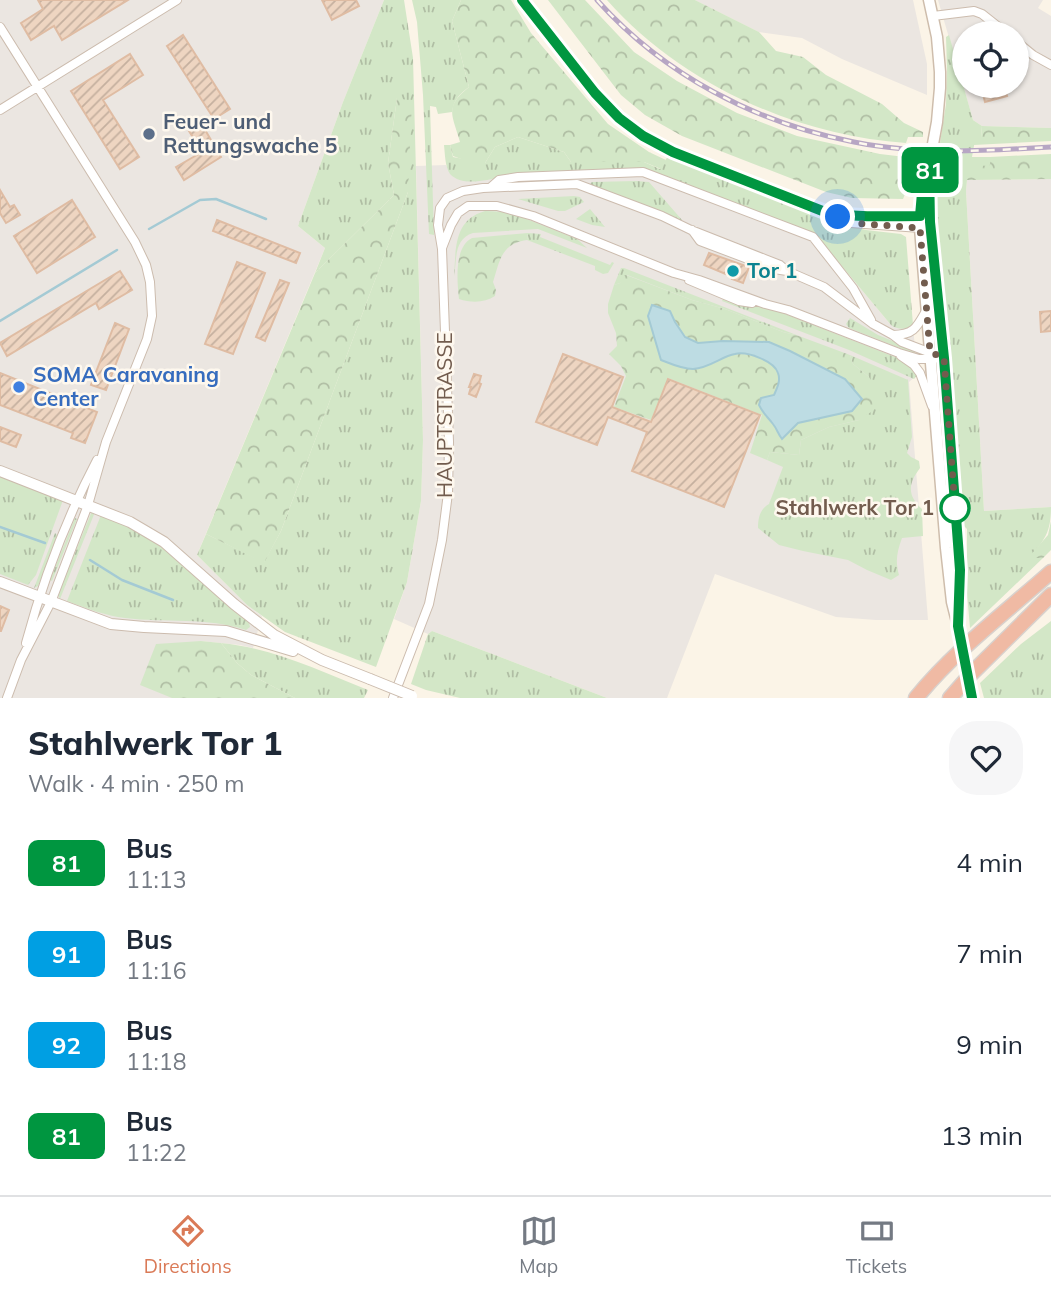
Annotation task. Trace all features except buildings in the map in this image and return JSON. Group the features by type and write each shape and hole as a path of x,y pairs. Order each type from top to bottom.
{"highway":[{"path":"916,698 968,642 1051,572"},
{"path":"950,698 1051,596"}],"main road":[{"path":"929,0 940,72 938,112 922,193 926,311 951,602 972,698"},
{"path":"923,222 944,358 960,570 958,626"}],"street":[{"path":"0,110 177,0"},
{"path":"522,0 595,93 619,118 643,136 673,152 825,212 923,222"},
{"path":"933,16 974,12 991,21"},
{"path":"0,27 135,242 146,265 150,282 152,316 147,339 106,442 76,500 38,597 21,660 7,698"},
{"path":"1029,52 1051,65"},
{"path":"491,187 499,180 518,177 643,172 813,237 853,288 873,324"},
{"path":"577,184 590,175"},
{"path":"491,187 577,184 662,216 780,265 787,271 824,287 902,342 930,356 944,358"},
{"name":"HAUPTSTRASSE","path":"393,698 429,604 448,493 449,442 442,249 438,225 440,208 447,198 463,191 491,187"},
{"path":"442,249 451,225 458,214 468,206 497,206 533,216 739,301 789,310 919,359 930,356"},
{"path":"893,335 908,334 916,329 926,311"},
{"path":"900,353 920,373 934,410"},
{"path":"21,660 51,602 88,505 106,442"},
{"path":"0,471 130,522 164,542 234,604 274,635 322,660"},
{"path":"0,582 111,624 226,631 322,660 415,697"}],"shaded area":[{"path":"0,0 384,0 298,226 325,248 197,555 247,605 262,616 253,648 201,641 172,698 0,698"},
{"path":"695,0 913,0 927,64 927,95 842,59 802,38 759,32"},
{"path":"938,0 1043,0 1038,8 1051,16 1051,128 982,126 973,120 967,98 1029,98 1029,21 952,21 952,48"},
{"path":"446,165 450,173 501,177 646,169 653,171 815,234 891,325 908,328 913,325 917,375 909,382 928,620 836,617 715,574 667,698 607,698 432,631 428,634 394,619 407,582 421,501 423,440 416,166"},
{"path":"1051,179 1051,507 984,511 967,180"}],"green space":[{"path":"384,0 404,0 413,58 423,440 421,501 407,582 376,667 285,632 247,605 197,555 206,534 264,562 281,531 408,192 397,98 388,163 394,195 315,273 325,248 298,226"},
{"path":"412,0 461,0 452,21 469,87 458,97 452,112 438,114 436,107 430,106 434,235 429,234 423,95 417,22"},
{"path":"461,0 511,0 531,33 608,124 649,152 666,160 661,169 644,162 571,162 564,152 518,137 495,147 485,163 472,163 453,156 450,145 460,142 453,118 453,106 469,87 452,21"},
{"path":"548,0 585,0 634,52 677,81 737,113 797,136 905,157 905,164 917,165 903,199 852,198 826,192 682,136 645,115 621,95"},
{"path":"607,0 695,0 759,32 776,51 803,57 826,75 882,104 904,123 923,132 923,137 908,137 906,143 865,138 782,117 705,80 669,56 636,30"},
{"path":"949,35 952,46 952,98 967,98 973,120 982,126 981,138 994,138 993,144 974,145 972,157 990,157 990,166 967,180 966,191 984,511 1051,507 1046,535 1029,558 1043,558 970,628 967,529 963,525 935,207 936,169 946,104 946,37"},
{"path":"397,98 412,101 408,192 281,531 264,563 206,534 315,273 394,195 388,163"},
{"path":"982,126 1051,128 1051,141 993,144 993,138 981,138"},
{"path":"518,137 564,152 571,162 644,162 660,169 668,156 850,226 901,234 906,237 913,325 902,329 891,325 815,234 646,169 501,177 475,182 455,178 448,171 444,145 450,145 453,157 485,163 495,147"},
{"path":"1051,154 1051,179 967,180 971,165 990,166 990,157"},
{"path":"649,182 682,220 680,222 590,184"},
{"path":"580,197 584,202 565,211 518,199"},
{"path":"590,209 605,227 576,219"},
{"path":"485,211 509,212 577,239 587,248 538,229 473,233 459,245 454,277 458,237 467,221"},
{"path":"528,233 541,234 540,237 610,265 614,263 608,273 603,274 595,270 595,266 527,240"},
{"path":"528,233 527,240 512,245 503,254 493,282 495,296 478,302 459,299 458,265 466,242 472,238"},
{"path":"621,268 799,336 627,275 614,285"},
{"path":"626,275 692,300 725,309 850,355 853,364 869,377 879,393 871,412 859,420 829,427 801,440 799,455 770,452 767,460 750,453 762,415 668,378 651,420 614,407 626,376 621,366 609,354 617,346 608,304 614,285 620,283 622,276","holes":["652,305 670,311 681,331 694,342 723,341 862,399 823,416 798,423 783,439 775,425 765,416 779,381 775,369 758,357 743,354 731,355 712,364"]},
{"path":"724,297 770,308 895,357 904,361 917,375 914,379 849,350 722,301"},
{"path":"850,318 878,335 915,350 915,354 849,328 846,324"},
{"path":"850,355 908,380 912,437 907,453 919,461 920,468 913,479 911,489 914,499 922,509 923,536 902,538 897,556 899,575 891,580 848,560 779,545 758,528 760,514 769,504 783,467 767,460 770,452 799,455 801,440 829,427 859,420 869,377 853,364"},
{"path":"0,475 63,500 36,575 28,585 0,574"},
{"path":"92,511 95,512 60,599 58,595"},
{"path":"101,515 136,529 159,543 249,623 250,627 246,630 216,623 118,617 67,601"},
{"path":"75,518 77,519 52,581 50,580"},
{"path":"1051,521 1051,550 1043,558 1028,558 1048,535"},
{"path":"55,533 58,536 38,586 34,588"},
{"path":"1051,621 1051,698 984,698 980,683 1021,644"},
{"path":"432,631 607,698 460,698 426,690 411,684 428,634"},
{"path":"201,641 221,643 251,675 295,698 172,698 140,685 156,644"},
{"path":"221,643 277,655 368,690 364,698 295,698 251,675"}],"water":[{"path":"652,305 670,311 685,337 698,343 769,342 845,379 862,399 852,411 798,423 782,439 759,405 761,398 774,395 779,379 775,369 760,358 740,353 693,369 661,360 648,316"}],"waterway":[{"path":"149,229 200,200 216,199 266,219"},
{"path":"0,321 117,250"},
{"path":"0,527 45,543"},
{"path":"90,560 122,580 173,600"}],"railway":[{"path":"597,0 623,27 682,73 747,108 818,134 903,149 977,151 1051,147"}],"bus line":[{"name":"81","path":"522,0 578,74 619,118 643,136 673,152 825,212 848,216 920,216 923,187 929,166 930,222 944,358 960,570 958,626 972,698"}],"place":[{"name":"Feuer- und Rettungswache 5","path":"149,134"},
{"name":"Tor 1","path":"733,271"},
{"name":"SOMA Caravaning Center","path":"19,387"},
{"name":"Stahlwerk Tor 1","path":"955,508"}],"route":[{"path":"838,217 851,223 920,228 930,352 944,358 955,508"}]}
